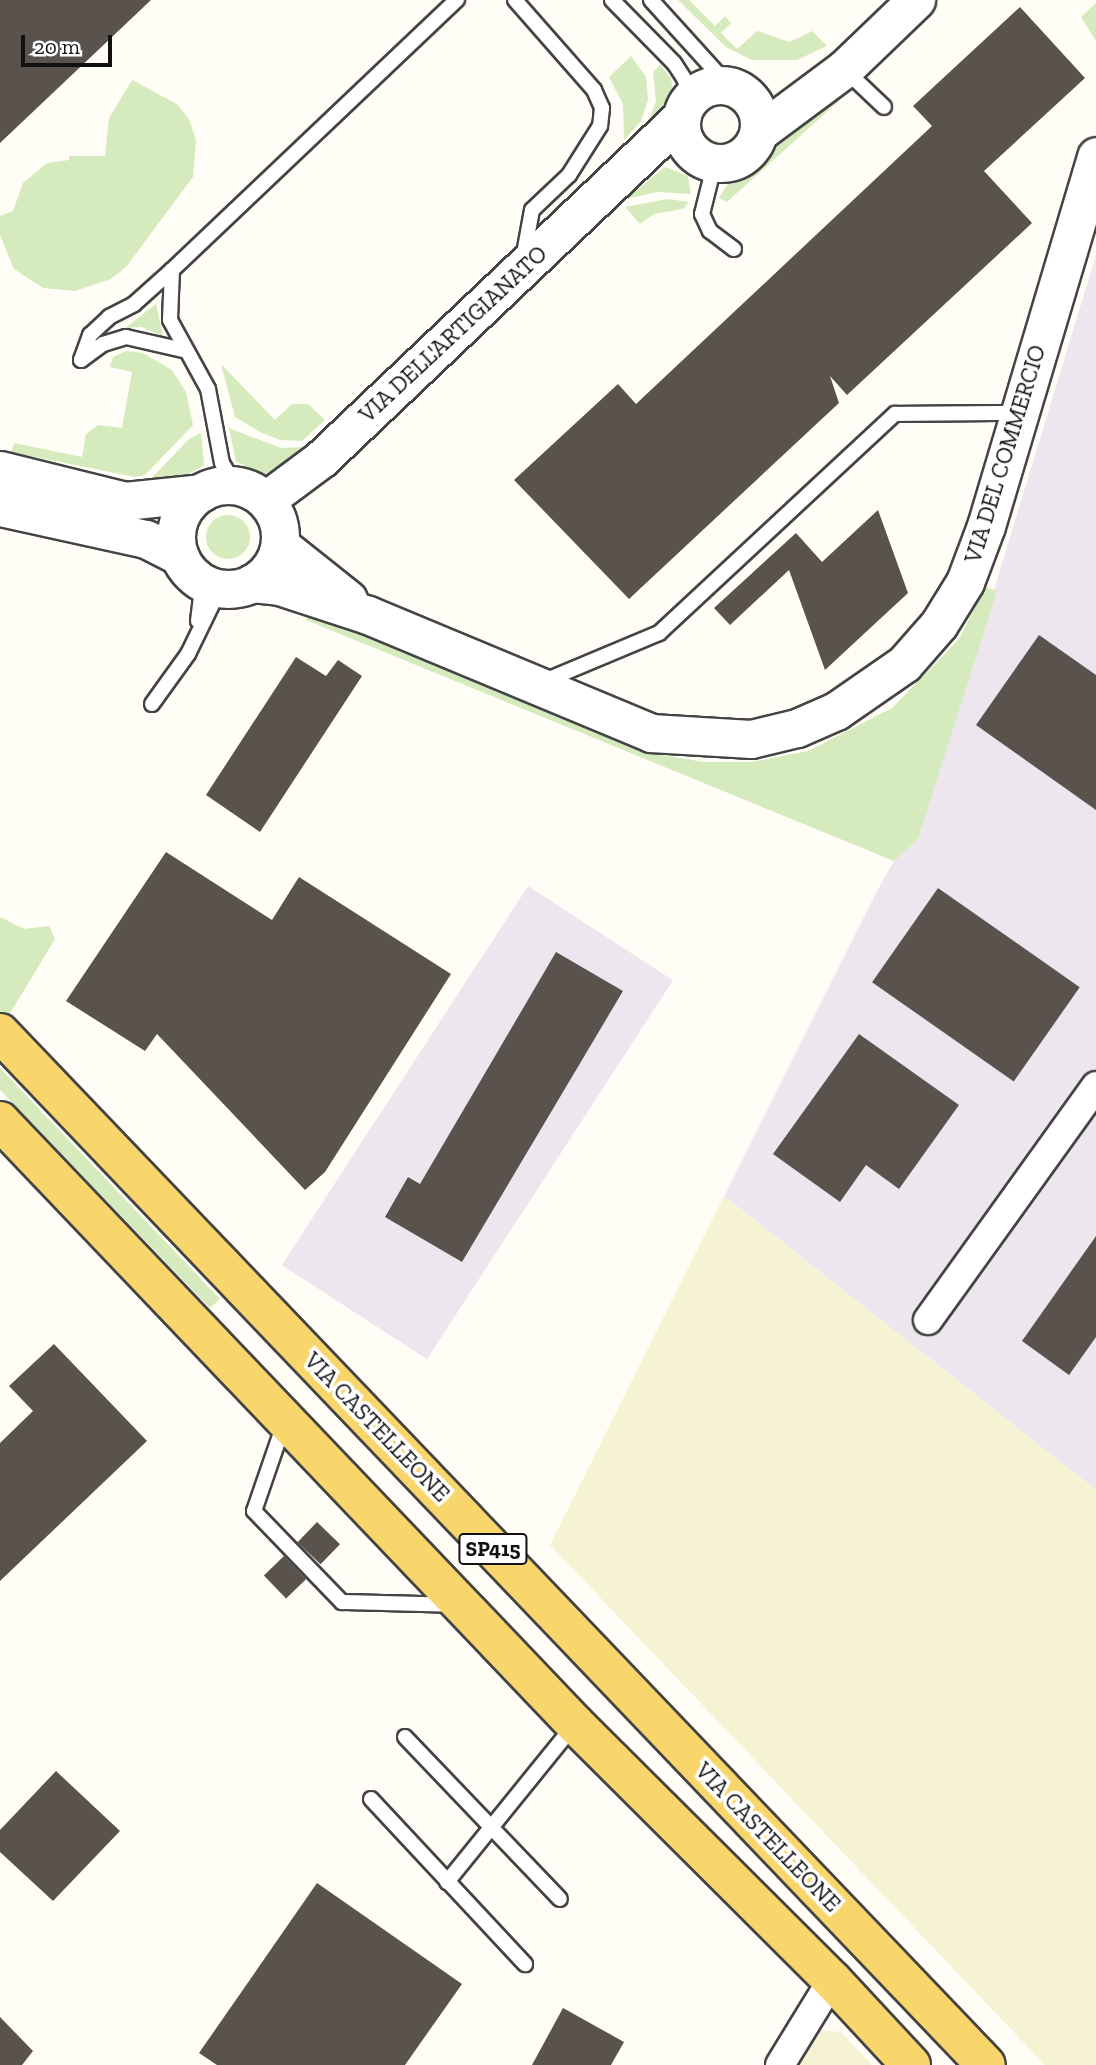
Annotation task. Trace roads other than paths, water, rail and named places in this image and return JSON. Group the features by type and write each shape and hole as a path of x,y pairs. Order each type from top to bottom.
{"main road":[{"name":"VIA CASTELLEONE","path":"0,1033 986,2065"},
{"name":"SP415","path":"0,1122 575,1724 832,1980 911,2065"}],"street":[{"path":"746,106 844,69 916,0"},
{"path":"711,86 746,106 746,152 715,162 703,158 685,120 711,86"},
{"name":"VIA DELL'ARTIGIANATO","path":"251,508 321,459 635,162 685,120"},
{"name":"VIA DEL COMMERCIO","path":"0,507 146,539 214,577 279,586 368,614 651,733 701,739 751,739 797,728 836,711 904,664 939,624 965,582 986,526 1096,156"},
{"path":"0,470 125,501 251,508"},
{"path":"251,508 265,574 214,577 179,520 251,508"},
{"name":"VIA DEL COMMERCIO","path":"251,508 368,614"},
{"path":"928,1320 1096,1086"},
{"path":"779,2065 832,1980"}],"lane":[{"path":"183,350 126,337 103,344 81,360 90,335 109,317 134,304 172,270 457,0"},
{"path":"515,0 594,90 602,108 600,126 569,175 532,210 523,268"},
{"path":"612,0 674,63 685,80 685,120"},
{"path":"651,0 746,106"},
{"path":"844,69 884,107"},
{"path":"715,162 702,214 710,232 734,249"},
{"path":"172,270 170,320 183,350 208,389 222,463 251,508"},
{"path":"537,684 659,633 895,414 1018,413"},
{"path":"152,704 188,654 214,577"},
{"path":"286,1419 254,1511 342,1602 463,1605"},
{"path":"447,1882 575,1724"},
{"path":"405,1737 560,1899"},
{"path":"371,1799 525,1964"}]}
